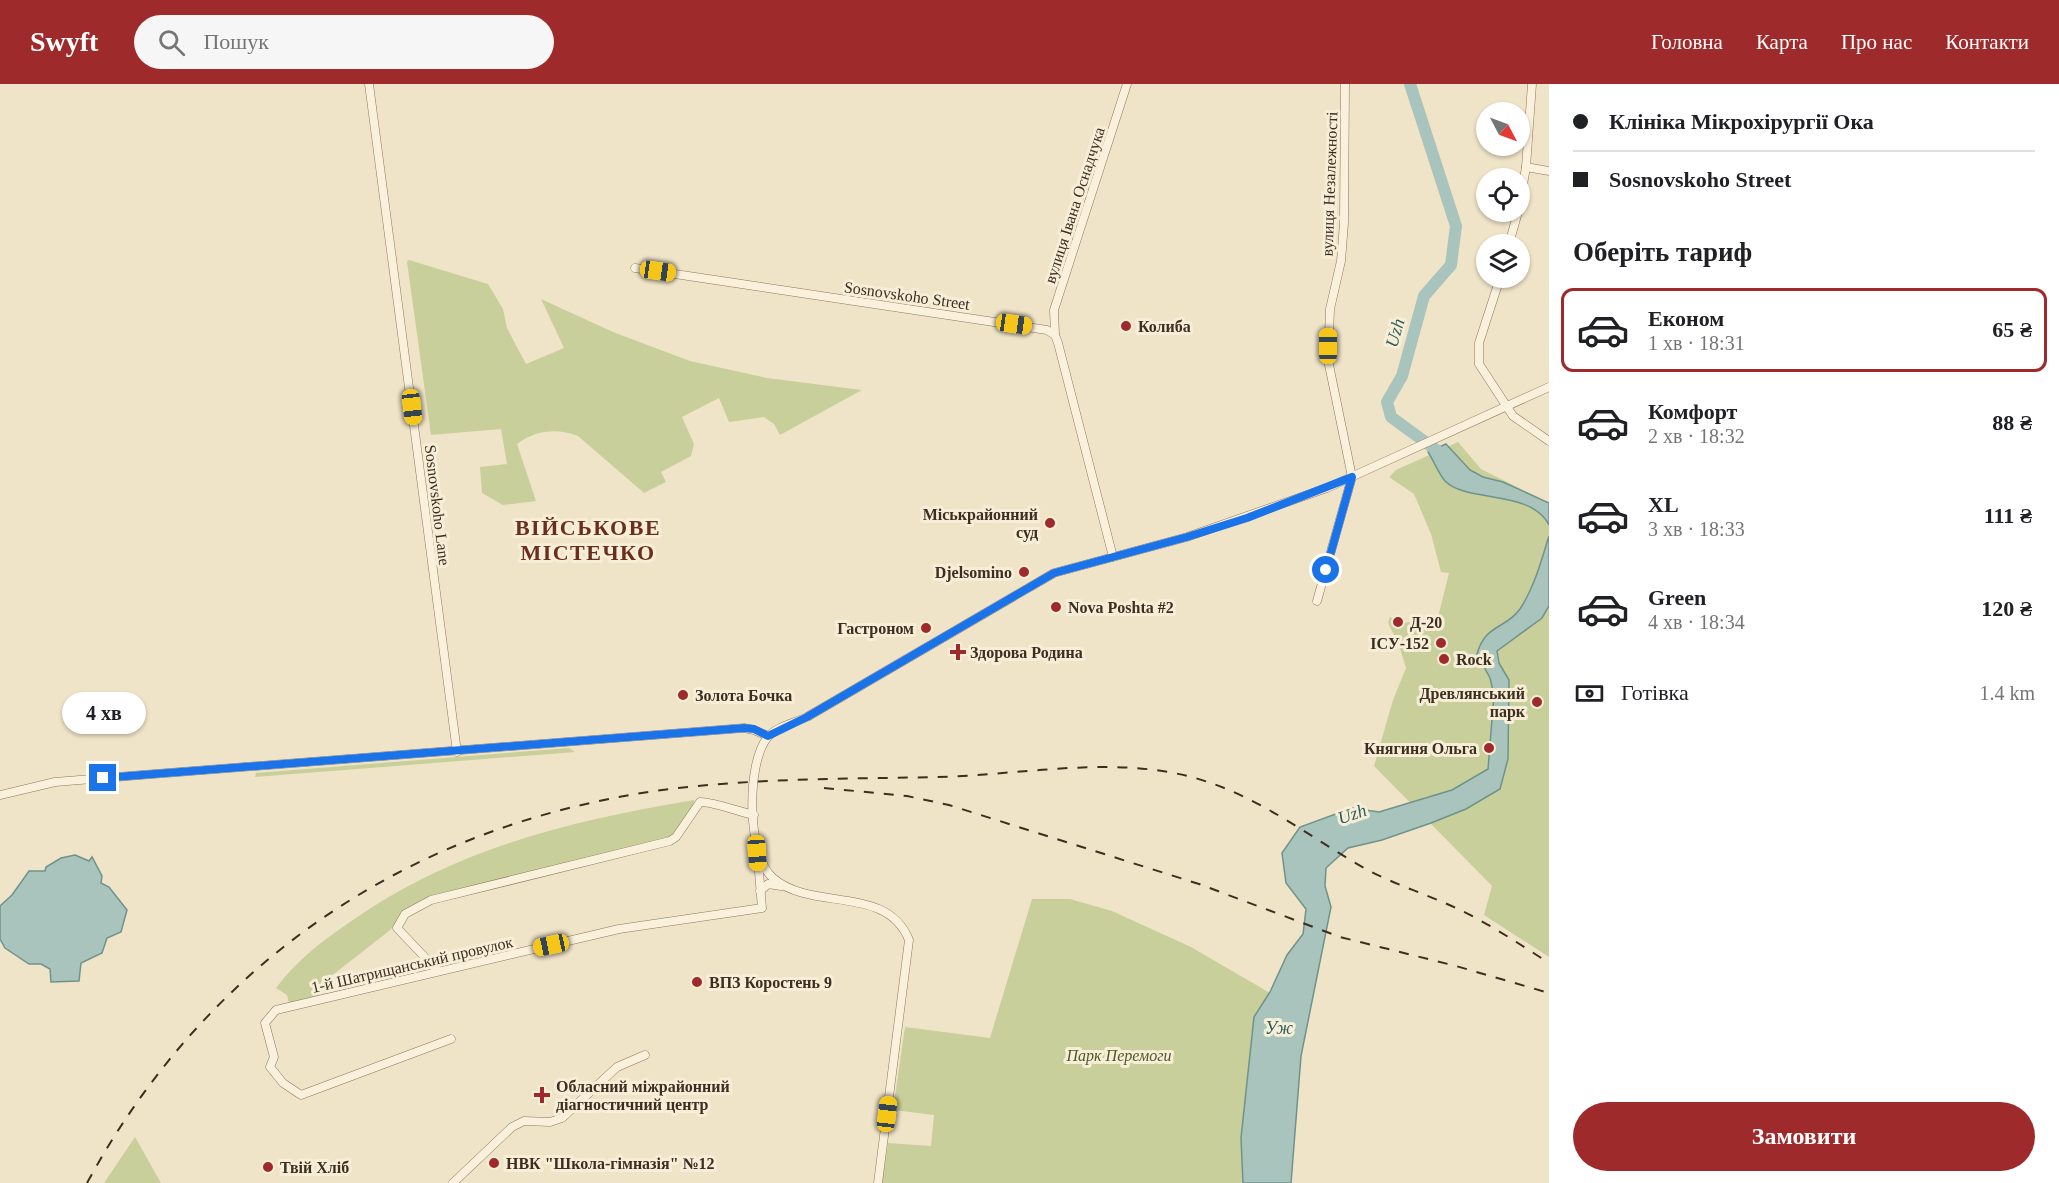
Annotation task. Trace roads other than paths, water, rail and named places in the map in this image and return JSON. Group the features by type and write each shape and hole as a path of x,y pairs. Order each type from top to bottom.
{"street":[{"name":"Sosnovskoho Lane","path":"369,84 457,752"},
{"name":"вулиця Івана Оснадчука","path":"1055,335 1054,309 1127,84"},
{"name":"вулиця Незалежності","path":"1317,601 1352,477 1328,360 1330,309 1341,261 1344,223 1345,84"},
{"path":"1532,84 1526,167 1549,171"},
{"name":"Sosnovskoho Street","path":"635,268 1037,327 1055,335"},
{"path":"1497,288 1477,353 1484,375 1514,416 1549,441"},
{"path":"1055,335 1092,466 1113,556"},
{"path":"760,891 754,832 754,786 760,748 768,736 807,717 1054,573 1113,556 1149,549 1247,518 1352,477 1504,405 1549,387"},
{"path":"0,795 55,782 744,728 754,729 768,736"},
{"path":"438,971 397,927 405,914 431,900 451,892 669,842 676,837 700,802 710,801 725,810 754,815"},
{"path":"757,853 770,875 788,888"},
{"path":"760,891 770,884 888,912 904,927 909,940 879,1183"},
{"name":"1-й Шатрищанський провулок","path":"451,1039 305,1095 289,1088 270,1067 274,1057 265,1023 273,1011 622,928 762,908 760,891"},
{"path":"453,1183 513,1127 524,1121 550,1122 562,1118 617,1067 645,1055"}],"water":[{"path":"1446,444 1470,470 1549,503 1549,525 1540,514 1528,506 1468,492 1455,488 1445,481 1428,452"},
{"name":"Уж","path":"1549,536 1549,606 1542,618 1497,651 1499,663 1509,680 1508,759 1500,789 1466,809 1431,823 1382,840 1348,848 1326,868 1325,886 1331,907 1301,1056 1291,1183 1243,1183 1241,1138 1254,1017 1270,992 1287,955 1303,934 1306,909 1286,883 1282,853 1300,827 1352,808 1379,812 1452,790 1488,769 1494,695 1490,678 1477,654 1485,637 1520,609 1534,582"},
{"path":"75,855 89,861 92,857 102,876 101,883 109,887 127,910 121,932 107,938 102,953 81,963 79,981 51,982 50,969 41,964 29,964 5,948 0,939 0,906 12,895 29,871 45,871 46,867 61,858"}],"waterway":[{"name":"Uzh","path":"1410,84 1456,226 1451,265 1424,296 1402,376 1387,402 1391,417 1439,452 1446,460"}],"railway":[{"path":"87,1183 136,1104 192,1034 254,971 323,918 398,873 479,836 565,809 655,791 761,781 970,776 1067,768 1100,767 1164,771 1195,778 1241,795 1364,868 1468,914 1549,963"},
{"path":"824,788 907,796 949,805 1199,884 1340,937 1456,966 1549,993"}],"place":[{"name":"Колиба","path":"1126,326"},
{"name":"Міськрайонний суд","path":"1050,523"},
{"name":"Djelsomino","path":"1024,572"},
{"name":"Nova Poshta #2","path":"1056,607"},
{"name":"Д-20","path":"1398,622"},
{"name":"Гастроном","path":"926,628"},
{"name":"ІСУ-152","path":"1441,643"},
{"name":"Здорова Родина","path":"958,652"},
{"name":"Rock","path":"1444,659"},
{"name":"Золота Бочка","path":"683,695"},
{"name":"Древлянський парк","path":"1537,702"},
{"name":"Княгиня Ольга","path":"1489,748"},
{"name":"ВПЗ Коростень 9","path":"697,982"},
{"name":"Обласний міжрайонний діагностичний центр","path":"542,1095"},
{"name":"НВК \"Школа-гімназія\" №12","path":"494,1163"},
{"name":"Твій Хліб","path":"268,1167"}],"district":[{"name":"ВІЙСЬКОВЕ МІСТЕЧКО","path":"588,540"}],"park label":[{"name":"Парк Перемоги","path":"1119,1055"}]}
